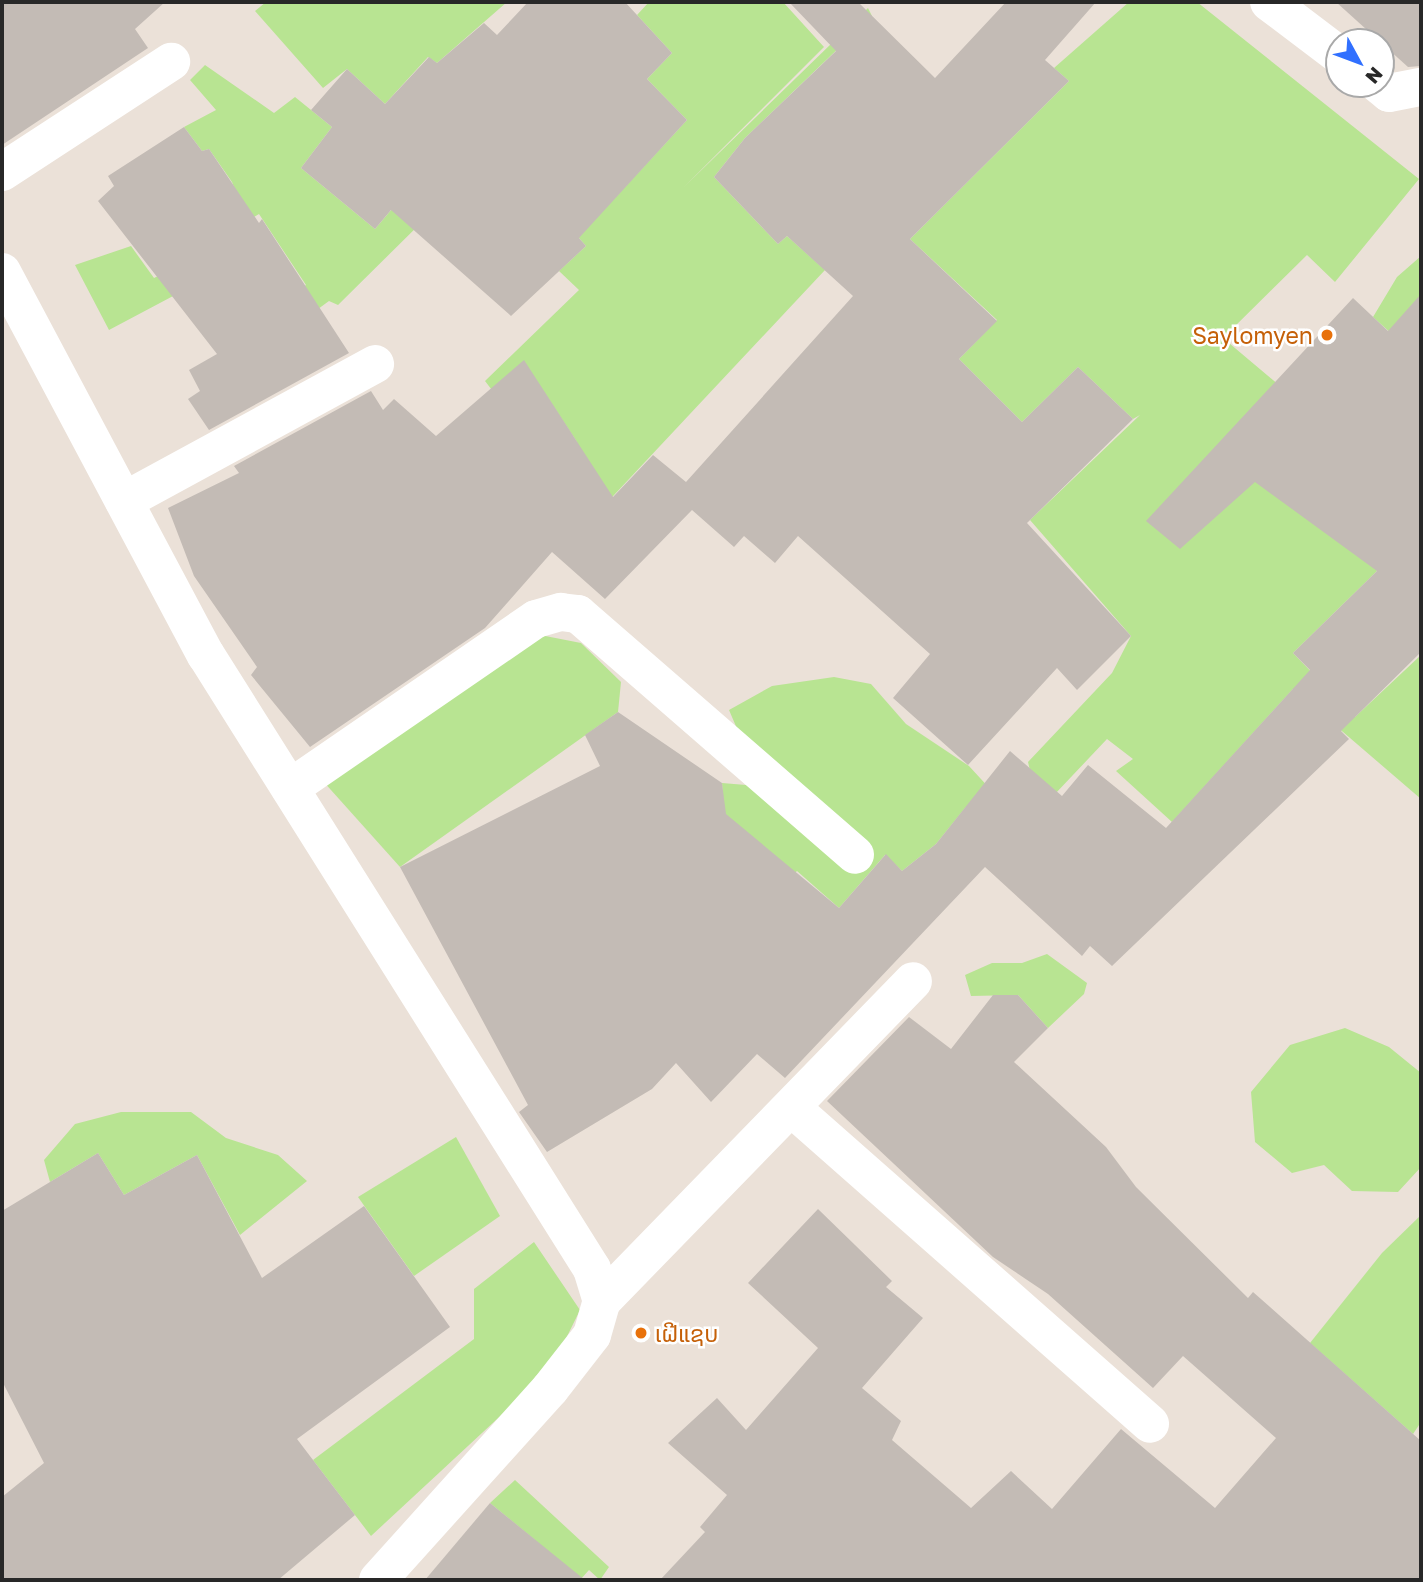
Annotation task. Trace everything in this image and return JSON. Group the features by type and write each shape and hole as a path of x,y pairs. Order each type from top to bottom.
{"street":[{"path":"1269,2 1325,44"},
{"path":"2,172 171,62"},
{"path":"1395,92 1421,87"},
{"path":"2,272 206,654 592,1269 602,1301"},
{"path":"124,501 375,364"},
{"path":"290,788 536,619 561,611 578,614 855,855"},
{"path":"378,1580 550,1389 592,1335 602,1301 793,1109 913,981"},
{"path":"793,1109 1150,1424"}],"green space":[{"path":"266,2 507,2 437,63 428,57 385,104 347,69 323,88 255,11"},
{"path":"649,2 783,2 824,47 684,187 868,8 872,16 745,138 714,177 778,244 787,236 825,270 570,542 577,442 540,386 508,411 485,381 579,290 559,271 586,246 565,222 612,201 687,120 647,79 672,53 637,15"},
{"path":"1129,2 1197,2 1419,179 1335,282 1307,255 1223,338 1324,423 1377,571 1293,653 1355,717 1421,655 1421,799 1293,689 1172,822 1116,771 1133,759 1107,739 1055,794 1032,779 1028,762 1112,673 1131,636 1030,520 1140,415 1133,419 1078,367 1022,422 959,359 997,320 910,239 1069,81 1054,68"},
{"path":"205,65 274,113 295,97 332,127 301,168 375,229 409,189 432,212 338,305 329,301 303,320 288,298 306,285 259,214 247,221 232,182 209,149 202,151 184,127 216,110 190,80"},
{"path":"131,246 154,278 168,271 175,295 109,330 75,265"},
{"path":"1421,256 1421,380 1392,414 1403,344 1373,317 1397,277"},
{"path":"530,633 581,643 621,682 618,712 400,867 322,780"},
{"path":"834,677 871,684 906,724 969,766 992,791 965,808 936,844 902,871 885,855 839,908 797,871 733,932 722,783 793,789 741,738 729,710 772,686"},
{"path":"1047,954 1087,983 1084,994 1048,1028 1018,995 971,996 965,975 992,963 1022,963"},
{"path":"1345,1028 1389,1047 1421,1073 1421,1167 1398,1192 1352,1191 1324,1165 1292,1173 1255,1142 1251,1092 1290,1045"},
{"path":"121,1112 191,1112 226,1138 278,1155 307,1181 240,1235 197,1155 124,1195 98,1153 50,1182 44,1160 75,1124"},
{"path":"456,1137 500,1216 414,1276 358,1197"},
{"path":"1421,1215 1421,1422 1413,1434 1310,1343 1382,1253"},
{"path":"534,1242 580,1310 551,1369 371,1536 313,1460 474,1339 474,1289"},
{"path":"515,1480 609,1567 600,1580 589,1570 580,1580 501,1580 535,1540 490,1503"}],"building":[{"path":"2,2 165,2 135,29 148,48 2,145"},
{"path":"528,2 625,2 672,53 647,79 687,120 579,238 586,246 511,316 391,210 375,229 301,168 332,127 311,110 347,69 385,104 429,57 437,63 484,23 497,35"},
{"path":"789,2 858,2 935,78 1006,2 1096,2 1045,60 1069,81 910,239 997,321 959,359 1022,422 1078,367 1133,419 1027,523 1131,636 1077,690 1057,668 968,765 893,698 930,654 798,536 775,563 744,536 734,547 692,510 605,599 552,552 485,628 310,747 251,675 257,667 194,576 168,508 239,473 234,466 371,391 383,410 394,399 436,436 524,360 613,497 653,455 686,482 853,296 787,236 778,244 714,177 745,138 836,51"},
{"path":"1336,2 1421,2 1421,66 1408,67 1395,55 1395,28 1365,28"},
{"path":"184,127 202,151 209,149 259,223 262,219 349,353 209,430 188,399 200,391 189,370 217,354 98,201 114,186 108,176"},
{"path":"1421,294 1421,652 1341,731 1349,739 1112,966 1090,946 1082,956 985,867 785,1078 757,1054 711,1102 676,1063 652,1089 547,1152 519,1112 528,1105 400,867 600,766 585,735 618,712 722,783 726,814 839,908 886,854 902,871 936,844 1010,751 1062,796 1088,765 1166,828 1310,670 1293,653 1377,571 1255,482 1180,549 1146,521 1353,298 1388,331"},
{"path":"993,995 1018,995 1048,1028 1014,1062 1106,1147 1136,1187 1248,1298 1253,1292 1421,1441 1421,1580 660,1580 705,1532 700,1527 727,1495 668,1443 717,1398 746,1430 818,1348 748,1283 818,1209 892,1281 886,1287 923,1318 862,1388 901,1421 892,1440 971,1508 1011,1471 1052,1509 1121,1429 1215,1508 1276,1438 1183,1356 1153,1388 1048,1294 993,1257 827,1101 909,1017 951,1049"},
{"path":"98,1153 124,1195 197,1155 262,1278 364,1206 450,1327 297,1439 355,1515 278,1580 2,1580 2,1497 44,1463 2,1381 2,1211"},
{"path":"490,1503 585,1580 425,1580"}],"place":[{"name":"Saylomyen","path":"1327,335"},
{"name":"ເຝີແຊບ","path":"641,1333"}]}
